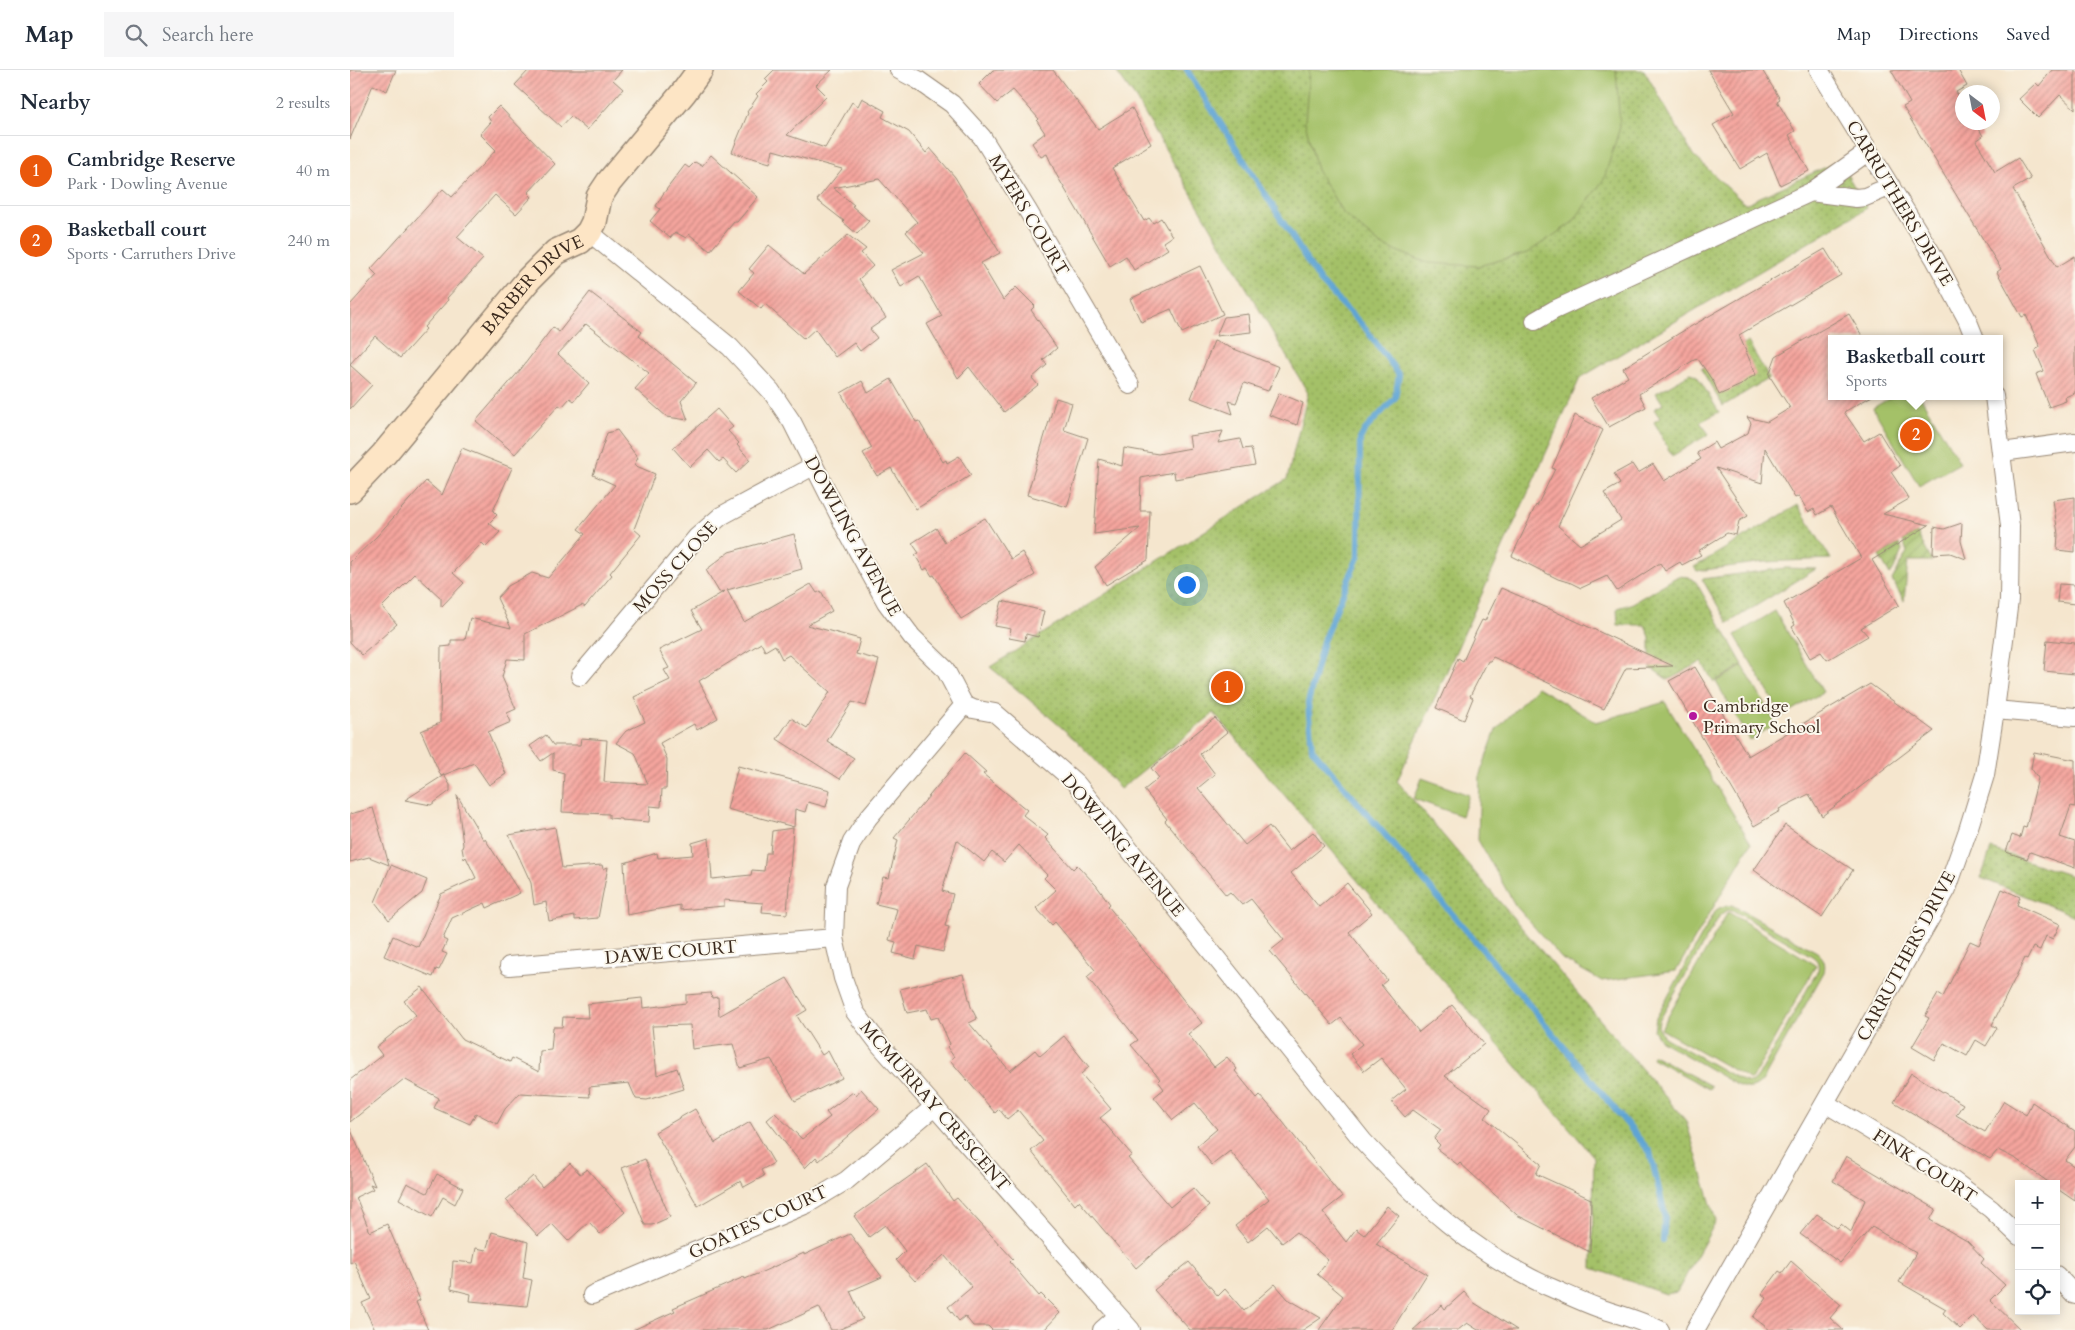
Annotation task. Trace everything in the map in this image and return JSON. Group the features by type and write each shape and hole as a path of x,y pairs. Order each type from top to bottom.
{"street":[{"name":"BARBER DRIVE","path":"350,490 384,454 529,280 556,252 580,241 589,232 594,222 599,197 609,182 700,70"},
{"name":"MYERS COURT","path":"899,70 918,80 952,104 982,137 1028,211 1130,385"},
{"name":"CARRUTHERS DRIVE","path":"1819,70 1953,291 1973,335"},
{"path":"1535,321 1554,310 1811,192 1869,151"},
{"path":"1811,192 1856,198 1865,197 1891,186"},
{"name":"DOWLING AVENUE","path":"589,232 730,347 750,366 771,391 792,422 813,466 886,602 912,637 945,669 957,695 964,704 973,709 995,713 1076,783 1363,1141 1406,1188 1473,1245 1545,1285 1599,1308 1642,1321 1660,1330"},
{"name":"CARRUTHERS DRIVE","path":"1695,1330 1947,889 1968,830 1984,774 1996,710 2009,581 2010,526 1995,400"},
{"path":"2002,452 2075,442"},
{"name":"MOSS CLOSE","path":"580,676 697,537 721,516 813,466"},
{"name":"MCMURRAY CRESCENT","path":"964,704 868,818 852,842 836,886 834,938 843,978 855,1012 880,1045 1131,1330"},
{"path":"1996,710 2075,717"},
{"name":"DAWE COURT","path":"509,966 834,938"},
{"name":"FINK COURT","path":"1825,1103 1952,1180 1991,1209 2015,1232"},
{"name":"GOATES COURT","path":"592,1296 807,1204 847,1180 934,1107"},
{"path":"2060,1279 2075,1295"},
{"path":"1102,1330 1118,1316"}],"green space":[{"path":"1115,70 1644,70 1693,155 1745,204 1839,161 1867,208 1580,378 1397,781 1686,1121 1716,1221 1677,1292 1666,1294 1592,1268 1594,1157 1214,713 1120,789 1075,740 990,667 1287,479 1308,393 1136,99"},
{"path":"1309,70 1616,70 1620,127 1604,179 1572,223 1527,253 1478,266 1428,263 1381,245 1343,213 1317,170 1305,122"},
{"path":"1748,342 1769,378 1723,406 1701,369"},
{"path":"1691,373 1697,376 1719,412 1700,422 1709,434 1672,456 1654,422 1660,418 1654,409 1663,404 1656,393"},
{"path":"1886,400 1922,400 1960,463 1919,486 1873,408"},
{"path":"1798,505 1831,559 1764,562 1697,571 1694,567"},
{"path":"1917,533 1932,561 1908,561 1904,601 1892,580 1907,552 1903,541"},
{"path":"1899,544 1902,550 1890,575 1879,556"},
{"path":"1785,568 1816,569 1728,623 1702,579"},
{"path":"1678,576 1689,577 1696,582 1743,665 1714,682 1701,662 1668,680 1650,667 1650,637 1645,625 1618,625 1617,608 1631,604"},
{"path":"1775,611 1823,692 1782,716 1735,635"},
{"path":"1743,666 1776,724 1750,740 1716,682"},
{"path":"1537,687 1596,722 1665,702 1751,843 1676,971 1602,981 1562,959 1515,905 1478,840 1480,774 1496,730"},
{"path":"1422,778 1469,795 1462,816 1414,799"},
{"path":"1991,849 2075,877 2075,916 1981,878"},
{"path":"1732,905 1817,952 1825,963 1824,972 1763,1080 1752,1088 1739,1086 1661,1041 1654,1030 1656,1018 1716,910","holes":["1727,910 1736,912 1812,956 1817,961 1818,966 1818,970 1758,1077 1751,1083 1742,1081 1664,1037 1658,1027 1659,1021 1720,915"]},
{"path":"1728,912 1816,965 1751,1080 1661,1029"},
{"path":"1653,1055 1711,1086 1709,1089 1652,1058"}],"building":[{"path":"350,70 396,70 387,91 373,85 350,139"},
{"path":"529,70 622,70 613,80 623,89 587,130 571,116 561,127 515,85"},
{"path":"774,70 832,70 816,85 827,96 787,135 825,148 852,102 858,106 862,98 885,111 882,117 909,132 926,153 930,148 955,177 1000,253 981,263 1003,300 1016,287 1035,306 1031,310 1057,348 1043,360 1047,365 1032,378 1038,385 1004,412 969,367 958,378 927,324 942,316 919,276 901,287 891,270 924,253 906,232 917,222 879,179 833,188 854,205 852,206 869,221 857,234 817,200 842,169 773,150 770,163 732,152 747,112 758,96 756,94 768,82 765,79"},
{"path":"993,70 1053,70 1098,129 1132,108 1151,144 1112,168 1144,221 1149,218 1153,223 1161,218 1172,236 1163,242 1168,249 1134,270 1126,256 1110,266 1056,174 1047,154 1041,157 1032,143 1045,133 1037,121 1039,119 1013,90 997,103 979,84"},
{"path":"1708,70 1762,70 1780,99 1777,101 1795,131 1789,135 1809,171 1780,185 1767,153 1740,169 1713,125 1734,113"},
{"path":"1891,70 1958,70 1966,85 1955,85 1955,130 1980,130 1983,136 1976,141 1995,172 2018,158 2031,179 2013,189 2057,267 2075,256 2075,393 2065,397 2066,401 2049,407 2036,374 2044,371 2035,350 2040,347 2026,315 2022,317 1997,272 2001,269 1903,107 1910,103"},
{"path":"2052,70 2075,70 2075,109 2060,95 2038,118 2019,99 2036,83 2039,86"},
{"path":"499,106 555,164 528,193 532,197 516,214 495,195 457,237 483,259 447,298 448,300 424,327 426,329 400,358 375,336 350,364 350,305 377,275 371,269 443,189 452,197 496,150 480,134 491,122 488,117"},
{"path":"711,155 758,197 710,251 689,234 686,238 675,232 670,238 650,221 660,209 656,206 663,194 685,165 689,168 695,162 702,166"},
{"path":"848,235 866,249 861,253 873,266 859,279 886,318 870,329 877,338 860,351 854,343 835,357 815,329 804,339 765,304 761,309 739,291 754,273 749,269 769,245 804,274"},
{"path":"1825,249 1841,275 1739,335 1756,375 1741,385 1719,395 1714,383 1698,359 1694,360 1639,394 1646,407 1609,427 1591,398 1628,377 1623,368"},
{"path":"1200,266 1223,314 1182,333 1171,309 1141,322 1130,299"},
{"path":"590,292 642,332 639,336 696,383 681,401 688,420 667,417 635,389 649,373 586,324 558,354 589,383 574,401 570,398 562,407 559,405 515,454 476,421 521,369 553,327 559,332"},
{"path":"1249,314 1251,332 1216,336 1224,317"},
{"path":"1849,314 1862,335 1828,335 1828,400 1865,400 1844,412 1864,441 1879,432 1900,466 1891,472 1909,499 1883,514 1929,525 1872,560 1899,605 1861,628 1868,636 1827,660 1821,652 1810,658 1792,627 1795,625 1784,603 1861,558 1831,507 1817,515 1814,509 1808,512 1799,496 1795,498 1765,448 1762,483 1716,468 1748,516 1739,521 1736,535 1727,533 1698,551 1701,555 1682,565 1680,562 1665,571 1660,563 1617,591 1607,576 1581,588 1558,579 1512,556 1555,469 1552,468 1575,415 1603,430 1558,526 1580,545 1621,520 1604,493 1620,484 1614,474 1632,464 1638,473 1653,464 1664,481 1701,459 1697,453 1714,442 1718,449 1748,433 1751,423 1747,417 1767,422 1790,408 1769,375 1776,356"},
{"path":"1214,341 1279,367 1268,391 1244,383 1236,403 1229,401 1233,414 1191,398"},
{"path":"350,365 372,385 350,409"},
{"path":"891,379 916,422 919,421 943,462 946,460 947,463 959,456 971,475 916,509 891,468 877,476 863,453 872,448 841,393 862,381 868,393"},
{"path":"1279,393 1303,403 1297,425 1269,415"},
{"path":"1056,398 1072,403 1064,430 1088,438 1067,507 1027,495"},
{"path":"717,409 733,427 728,431 739,443 737,445 750,460 736,473 723,459 719,462 708,450 690,467 673,448"},
{"path":"617,430 638,458 634,465 655,474 634,529 641,535 610,573 612,575 585,607 582,605 525,634 525,660 507,659 502,677 516,709 507,713 511,722 488,732 506,774 489,785 474,763 441,776 421,731 440,723 441,647 451,646 451,640 465,640 470,618 511,628 497,598 508,586 532,573 548,578 585,534 578,529 615,485 593,475 607,433"},
{"path":"1223,431 1218,443 1240,439 1243,449 1251,448 1255,465 1175,479 1174,472 1141,478 1140,511 1150,511 1148,560 1106,585 1095,567 1140,528 1094,534 1099,459 1122,466 1124,448 1158,454 1191,448 1189,436"},
{"path":"462,448 512,468 493,511 497,515 489,523 500,532 486,547 482,543 453,573 464,583 441,607 441,598 415,574 382,607 397,624 362,655 350,642 350,562 377,536 426,481 442,495"},
{"path":"2075,497 2075,552 2057,550 2058,534 2053,500"},
{"path":"985,518 1011,559 1022,552 1035,575 961,619 934,575 932,576 927,568 924,570 915,555 919,553 912,543 936,528 945,542"},
{"path":"1962,523 1961,541 1966,559 1950,553 1933,554 1934,527 1944,529"},
{"path":"794,534 802,569 727,590 744,622 811,584 817,593 821,591 832,611 807,625 860,639 856,654 879,660 866,706 852,702 827,741 854,758 840,779 777,739 791,718 807,728 830,692 789,655 782,659 775,645 765,651 761,643 699,681 718,718 697,730 694,724 660,743 667,759 666,789 662,789 661,807 650,806 649,822 609,818 609,814 562,812 564,773 553,770 553,753 541,761 530,746 546,735 553,745 580,745 581,738 607,740 604,782 648,784 635,753 616,743 626,731 645,722 634,697 670,680 664,670 669,668 659,650 702,629 691,611 725,591 719,592 706,570 729,552"},
{"path":"2059,584 2075,585 2075,604 2057,602"},
{"path":"1501,588 1673,666 1626,668 1604,709 1493,657 1488,661 1470,696 1473,698 1464,720 1436,708 1458,658 1463,661 1482,620 1485,621"},
{"path":"1002,601 1044,611 1038,637 1026,634 1025,641 1009,638 1011,629 995,626"},
{"path":"2047,640 2075,643 2075,674 2044,671"},
{"path":"1695,667 1748,756 1870,684 1934,731 1822,816 1809,794 1779,809 1780,811 1754,826 1669,681"},
{"path":"1215,718 1227,732 1200,754 1215,774 1198,788 1245,845 1269,826 1289,851 1313,832 1324,846 1291,873 1319,907 1347,883 1372,913 1349,932 1387,980 1381,985 1419,1032 1452,1005 1484,1044 1445,1076 1491,1109 1485,1118 1541,1164 1536,1174 1591,1199 1590,1252 1517,1215 1460,1163 1458,1165 1437,1149 1440,1145 1434,1139 1441,1130 1413,1110 1405,1117 1391,1101 1406,1089 1381,1058 1364,1071 1350,1054 1362,1044 1341,1018 1332,1025 1270,951 1284,940 1251,899 1242,905 1230,892 1226,895 1165,821 1167,819 1144,790 1159,778 1151,768"},
{"path":"2034,752 2075,760 2075,807 2071,806 2060,837 2075,842 2075,868 2030,852 2027,859 2006,852 2012,835 2020,838 2023,827 2026,828 2038,778 2031,768"},
{"path":"965,753 986,772 983,774 1027,810 1023,815 1048,835 1045,838 1073,869 1077,865 1096,885 1110,904 1108,906 1202,1023 1188,1034 1214,1067 1227,1057 1237,1069 1235,1071 1257,1098 1260,1095 1279,1117 1342,1197 1323,1212 1346,1242 1356,1229 1364,1235 1387,1206 1399,1216 1376,1244 1427,1274 1392,1330 1319,1330 1343,1296 1317,1274 1328,1260 1296,1232 1282,1243 1268,1226 1248,1242 1235,1226 1269,1199 1230,1151 1212,1165 1197,1146 1217,1129 1195,1103 1173,1120 1154,1097 1164,1089 1158,1081 1160,1079 1131,1045 1138,1040 1087,977 1095,970 1055,922 1052,925 1036,908 1056,890 1044,878 1047,875 1019,845 1004,862 992,852 984,862 957,840 942,891 953,894 945,926 949,927 943,952 918,946 915,959 893,953 896,942 889,940 897,909 876,904 883,877 889,878 898,840 894,838"},
{"path":"738,766 830,790 826,807 808,802 805,812 795,809 794,827 727,809"},
{"path":"444,775 450,785 450,791 431,805 405,800"},
{"path":"457,795 483,839 485,839 520,893 487,908 485,903 452,918 443,939 447,941 442,952 447,954 439,970 436,969 433,977 384,956 393,936 418,947 441,894 476,878 466,857 464,859"},
{"path":"373,808 389,865 369,857 350,862 350,814"},
{"path":"1785,825 1853,870 1822,917 1754,870"},
{"path":"555,827 562,868 602,865 603,869 608,867 598,918 575,920 575,916 549,921 546,902 534,905 531,883 509,835"},
{"path":"793,828 787,914 762,912 763,903 724,900 724,906 680,910 680,905 627,915 624,863 657,853 658,858 693,855 692,843 709,838 712,879 751,875 752,870 764,871 766,853 770,853 772,831"},
{"path":"391,865 427,880 422,893 389,920 375,902"},
{"path":"2002,889 2020,897 2017,905 2060,924 2053,939 2046,936 2040,950 2033,947 2027,959 2025,958 1992,1025 1997,1028 1986,1046 1976,1040 1967,1056 1944,1043 1934,1060 1912,1047 1929,1018 1925,1016 1938,994 1943,997 1970,941 1979,945"},
{"path":"963,974 971,1007 977,1019 969,1023 1010,1071 1035,1050 1040,1056 1064,1036 1089,1067 1081,1074 1111,1109 1100,1118 1132,1155 1128,1158 1170,1207 1193,1188 1209,1206 1136,1268 1079,1201 1075,1205 1031,1151 1043,1141 1018,1110 1007,1119 999,1109 995,1113 950,1060 954,1057 947,1047 950,1044 938,1017 931,1019 927,1009 907,1013 900,989"},
{"path":"787,978 807,1010 797,1016 822,1055 828,1051 842,1078 795,1101 771,1059 740,1068 733,1044 692,1049 690,1025 652,1026 657,1075 677,1068 684,1089 647,1100 636,1099 629,1083 589,1087 590,1097 520,1093 505,1109 497,1124 476,1113 470,1124 434,1108 439,1098 404,1079 350,1122 350,1080 382,1055 376,1047 416,1015 404,1001 422,987 462,1039 510,1062 512,1058 539,1072 540,1051 551,1050 553,1027 562,1027 563,1017 588,1018 587,1004 642,998 643,1008 686,1003 686,995 711,993 712,998 718,997 719,1016"},
{"path":"1911,1073 1963,1104 1956,1115 1985,1132 2004,1101 2026,1115 2032,1102 2075,1131 2075,1147 2065,1160 2075,1167 2075,1201 2060,1191 2060,1180 2045,1180 2016,1159 1998,1150 1990,1159 1894,1102"},
{"path":"861,1089 879,1109 819,1161 816,1157 805,1168 767,1120 775,1113 802,1139 830,1117 826,1112 853,1092 856,1095"},
{"path":"695,1109 715,1143 750,1122 774,1163 761,1170 764,1176 744,1187 741,1181 698,1206 655,1132"},
{"path":"350,1128 375,1186 370,1184 373,1189 356,1197 370,1232 387,1224 420,1300 416,1302 428,1330 375,1330 362,1303 371,1299 354,1261 350,1263"},
{"path":"1846,1156 1936,1209 1930,1220 1967,1241 1984,1259 1981,1263 2005,1285 1990,1300 2021,1330 1988,1330 1973,1316 1960,1329 1943,1313 1946,1309 1899,1282 1916,1253 1872,1227 1840,1263 1800,1234 1817,1214 1837,1228 1841,1224 1851,1232 1865,1200 1833,1181"},
{"path":"645,1159 670,1217 652,1225 645,1225 622,1168"},
{"path":"570,1163 580,1174 587,1169 625,1212 600,1234 589,1222 568,1241 552,1224 538,1236 506,1200 533,1176 542,1187"},
{"path":"927,1164 953,1201 957,1198 1013,1259 1010,1262 1039,1296 1041,1294 1060,1313 1044,1330 992,1330 988,1326 973,1326 965,1316 959,1321 948,1307 972,1287 944,1255 915,1281 896,1260 905,1251 885,1225 869,1237 854,1216"},
{"path":"437,1174 463,1188 455,1204 443,1197 432,1217 399,1199 407,1183 427,1193"},
{"path":"492,1232 528,1242 523,1278 532,1280 527,1306 470,1301 471,1294 451,1289 453,1261 473,1263 476,1248 486,1250"},
{"path":"850,1234 882,1277 850,1291 863,1319 838,1330 831,1330 819,1307 768,1330 633,1330 675,1311 673,1308 744,1277 745,1279 804,1253 804,1255"},
{"path":"1791,1261 1841,1305 1830,1318 1843,1330 1770,1330 1753,1317 1767,1298 1762,1294 1779,1271 1782,1273"},
{"path":"1189,1262 1218,1296 1225,1289 1244,1311 1275,1284 1288,1299 1321,1318 1303,1330 1190,1330 1154,1290"},
{"path":"1464,1292 1473,1302 1517,1330 1478,1330 1467,1323 1458,1330 1413,1330 1442,1305 1445,1309"}],"waterway":[{"path":"1187,70 1320,281 1366,329 1399,375 1395,398 1365,430 1360,439 1359,555 1323,641 1308,703 1312,749 1522,996 1650,1152 1665,1215 1663,1240"}],"place":[{"name":"Basketball court","path":"1916,435"},
{"name":"Cambridge Reserve","path":"1227,687"},
{"name":"Cambridge Primary School","path":"1693,716"}]}
